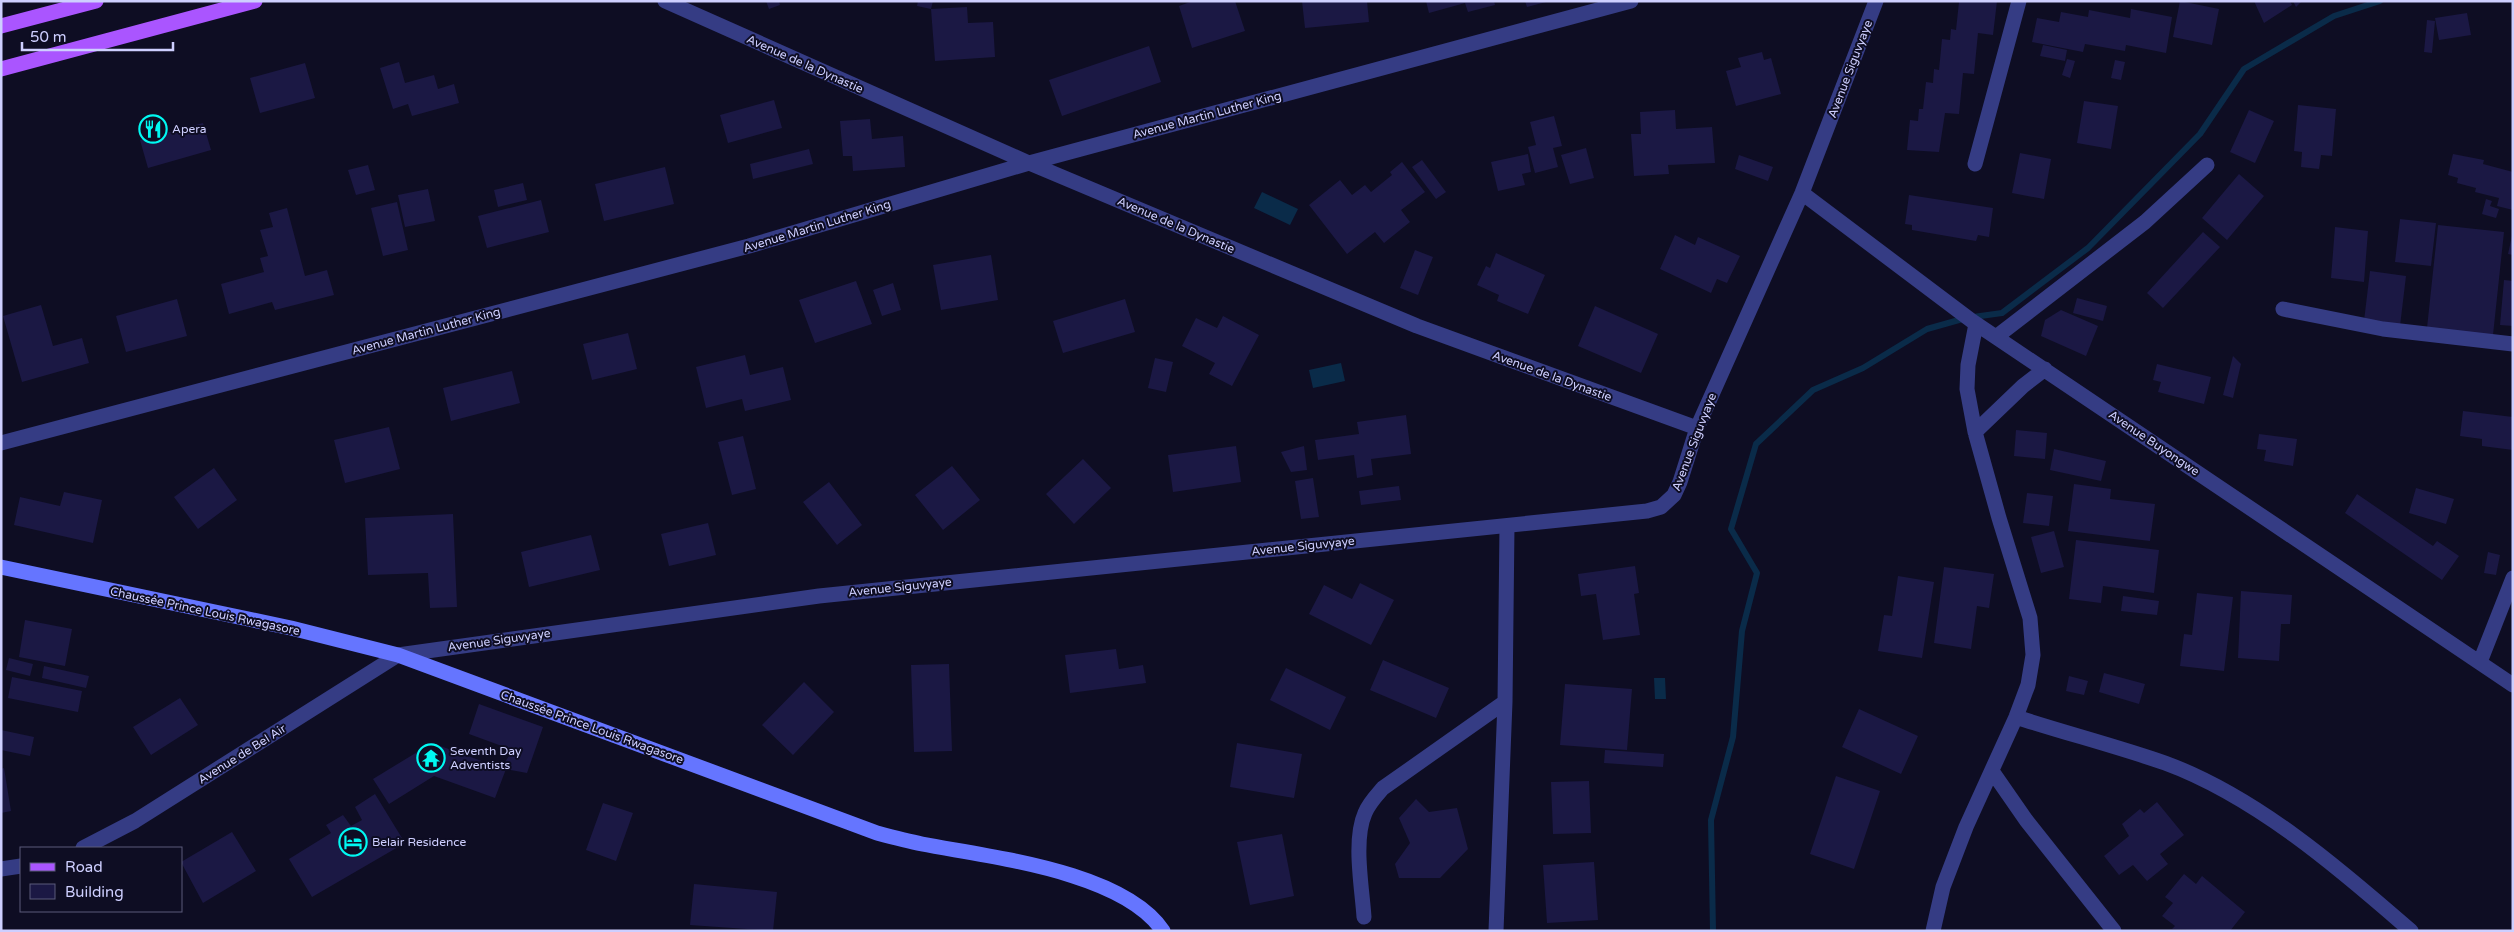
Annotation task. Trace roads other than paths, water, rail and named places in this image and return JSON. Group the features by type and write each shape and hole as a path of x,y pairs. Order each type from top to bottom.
{"main road":[{"path":"1,26 96,1"},
{"path":"1,69 255,1"}],"street":[{"name":"Avenue de la Dynastie","path":"664,1 1029,163 1417,326 1697,428"},
{"name":"Avenue Martin Luther King","path":"1,443 749,246 1029,163 1631,1"},
{"name":"Avenue Siguvyaye","path":"398,655 818,596 1507,526 1647,511 1661,507 1674,495 1677,489 1697,428 1802,193 1876,1"},
{"path":"1975,164 2018,1"},
{"path":"1996,337 2145,222 2208,165"},
{"name":"Avenue Buyongwe","path":"1802,193 1939,298 2513,685"},
{"path":"2283,309 2383,329 2513,344"},
{"path":"1932,931 1943,887 1966,828 2016,717 2028,685 2033,655 2030,618 1975,432 1967,389 1974,322"},
{"path":"1975,432 2017,392 2045,369"},
{"path":"1496,931 1505,702 1507,526"},
{"name":"Chaussée Prince Louis Rwagasore","path":"1,567 291,628 398,655 878,833 918,844 1049,869 1120,893 1156,920 1163,931"},
{"path":"2480,662 2513,578"},
{"name":"Avenue de Bel Air","path":"86,847 135,822 398,655"},
{"path":"1364,917 1359,839 1364,814 1371,801 1383,788 1505,702"},
{"path":"2016,717 2166,764 2224,791 2277,824 2366,891 2410,931"},
{"path":"1992,771 2026,820 2114,931"},
{"path":"1,868 20,866"}],"water":[{"path":"1262,192 1298,209 1290,225 1254,208"},
{"path":"1341,363 1345,381 1313,388 1309,370"},
{"path":"1654,678 1665,678 1666,699 1655,699"}],"waterway":[{"path":"1713,931 1711,820 1733,737 1742,631 1757,573 1731,529 1756,444 1813,390 1863,368 1927,329 1966,318 2002,313 2088,248 2200,134 2244,69 2334,16 2380,1"}],"place":[{"name":"Apera","path":"153,129"},
{"name":"Seventh Day Adventists","path":"431,758"},
{"name":"Belair Residence","path":"353,842"}]}
